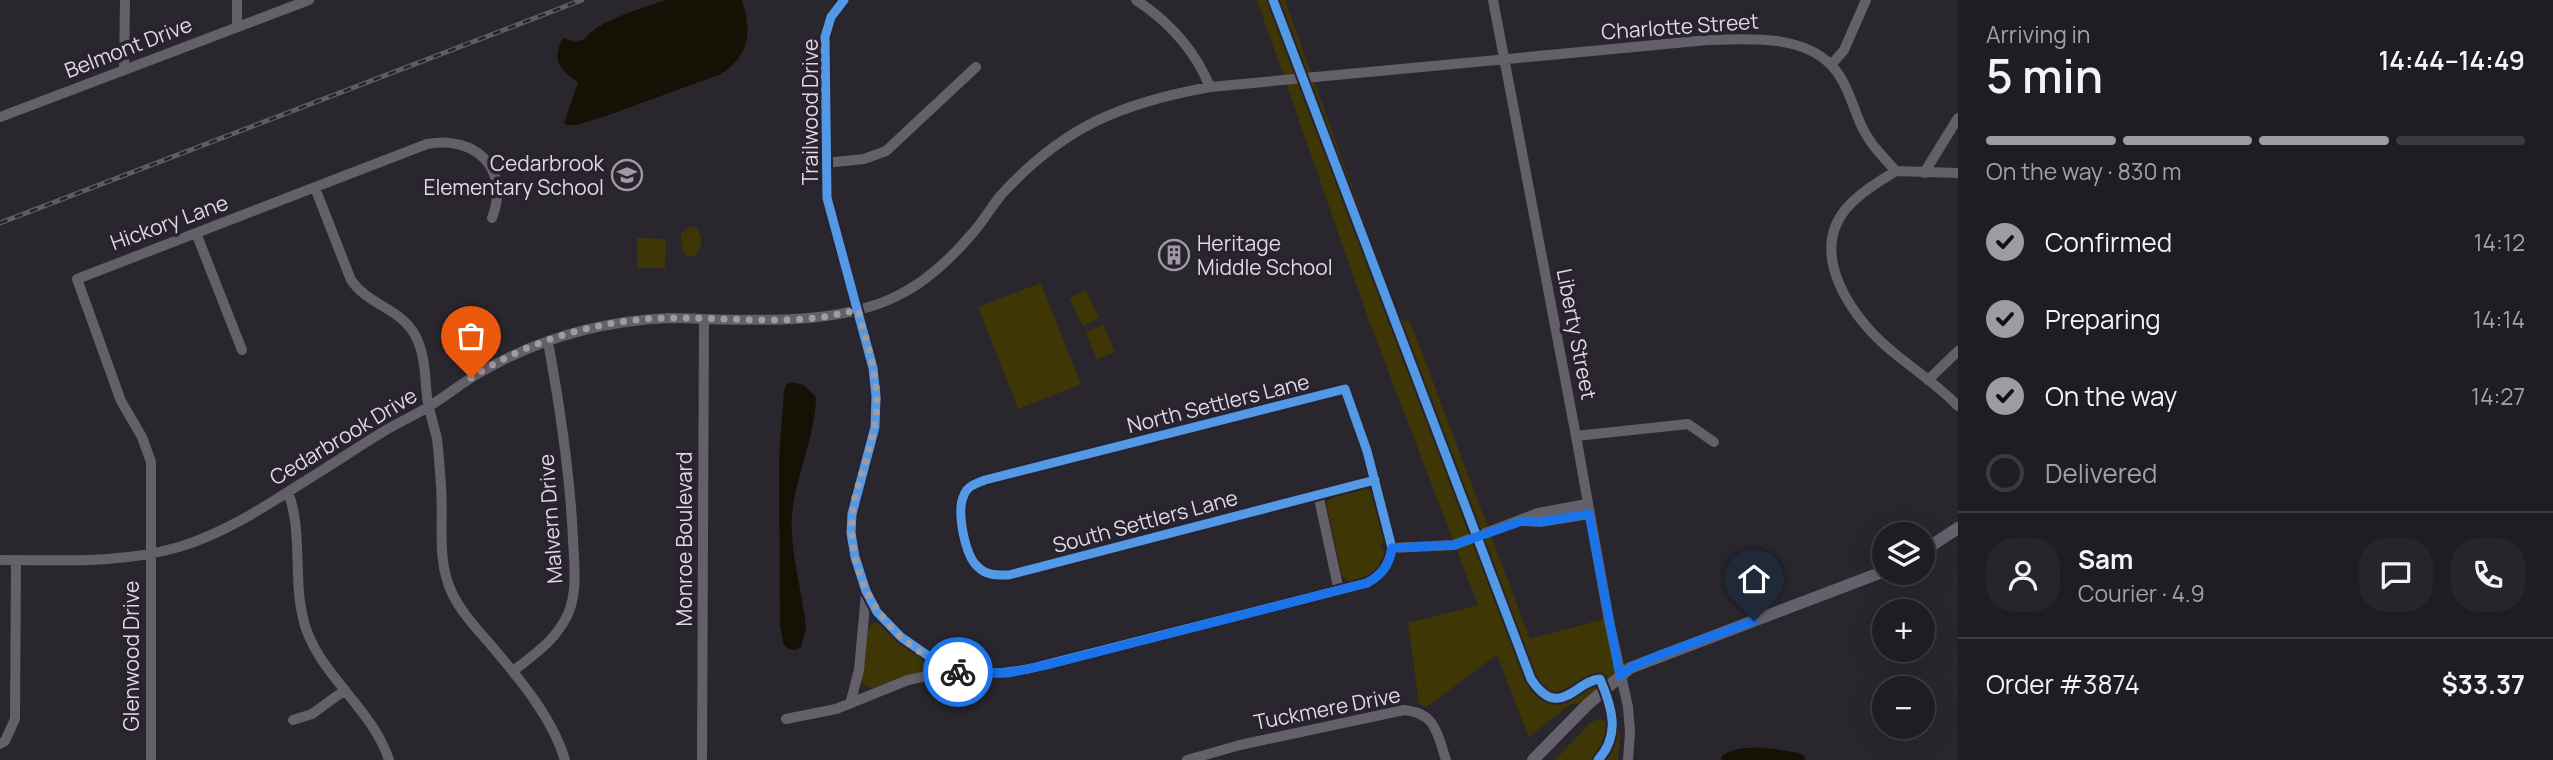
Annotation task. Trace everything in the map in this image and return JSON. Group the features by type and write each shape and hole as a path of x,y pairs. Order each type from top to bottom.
{"main road":[{"path":"1935,543 1958,528"},
{"path":"1533,760 1573,718 1630,668 1872,576"}],"street":[{"path":"124,69 125,0"},
{"path":"237,0 237,27"},
{"name":"Belmont Drive","path":"0,117 309,0"},
{"name":"Trailwood Drive","path":"844,0 831,17 825,37 825,163 827,198 873,368 877,401 874,427 852,514 851,533 855,558 866,591"},
{"path":"1136,0 1156,13 1184,42 1210,87"},
{"name":"Liberty Street","path":"1493,0 1588,509 1628,707 1628,760"},
{"path":"1866,0 1844,50 1831,65 1844,85 1864,131 1896,172"},
{"name":"Charlotte Street","path":"1210,87 1749,38 1793,44 1831,65"},
{"path":"825,163 864,159 886,151 976,67"},
{"name":"Cedarbrook Drive","path":"0,560 90,561 151,553 208,536 288,492 388,429 429,407 481,372 515,354 581,331 646,319 816,318 858,310 893,298 932,274 977,228 1001,195 1044,154 1065,139 1114,111 1149,99 1210,87"},
{"path":"1924,173 1958,118"},
{"name":"Hickory Lane","path":"151,553 151,477 148,449 121,401 77,279 428,144 457,142 471,147 490,165 499,188 492,218"},
{"path":"1958,173 1896,172 1861,195 1845,210 1837,223 1832,241 1833,266 1840,287 1863,324 1958,406"},
{"path":"315,188 351,280 370,300 399,316 414,334 423,363 437,439 442,494 442,560 447,581 468,618 513,671 558,737 565,760"},
{"path":"196,233 242,350"},
{"name":"Monroe Boulevard","path":"702,760 704,319"},
{"name":"Malvern Drive","path":"513,671 554,638 570,611 573,594 575,565 566,461 548,342"},
{"path":"1928,380 1958,351"},
{"name":"North Settlers Lane","path":"961,516 964,494 972,485 985,480 1345,389 1392,548"},
{"path":"1576,436 1688,424 1714,442"},
{"name":"South Settlers Lane","path":"961,516 969,551 979,569 991,575 1009,575 1374,480"},
{"path":"288,492 295,510 303,620 321,661 377,732 389,760"},
{"path":"1318,495 1339,591"},
{"path":"786,719 850,704 908,680 950,671 1000,673 1028,669 1339,591 1378,577 1390,562 1392,548 1441,548 1467,542 1538,513 1588,509"},
{"name":"Glenwood Drive","path":"151,553 151,760"},
{"path":"0,744 5,741 15,719 16,560"},
{"path":"866,591 877,612 901,637 950,671"},
{"path":"850,704 859,670 866,591"},
{"path":"293,720 312,714 345,690"},
{"name":"Tuckmere Drive","path":"1187,760 1240,745 1404,710 1415,711 1431,720 1446,760"}],"shaded area":[{"path":"665,0 742,0 747,32 743,51 738,59 721,74 606,116 576,125 564,123 578,82 566,73 557,59 563,38 576,42 585,39 599,26"},
{"path":"1257,0 1285,0 1400,320 1410,321 1530,639 1608,618 1617,675 1601,698 1569,705 1529,737 1497,655 1426,707 1419,703 1408,623 1478,605 1369,321"},
{"path":"689,227 695,227 701,242 696,255 691,257 686,255 682,248 681,234"},
{"path":"637,238 666,239 665,268 637,268"},
{"path":"1041,283 1081,384 1018,409 978,307"},
{"path":"1086,290 1099,318 1083,326 1069,298"},
{"path":"1103,325 1115,352 1097,360 1086,332"},
{"path":"792,382 804,385 816,397 792,515 792,543 806,629 801,647 795,650 788,649 783,643 780,624 779,458 784,391 786,385"},
{"path":"1366,488 1374,495 1385,541 1381,548 1386,553 1373,574 1350,582 1342,576 1326,502 1333,497"},
{"path":"874,623 882,624 900,643 923,659 926,667 924,670 872,688 865,686 861,680 868,628"},
{"path":"1601,719 1613,723 1620,732 1618,760 1555,760 1591,722"}],"waterway":[{"path":"1728,760 1744,755 1798,760"}],"railway":[{"path":"0,223 582,0"}],"cycle path":[{"path":"844,0 831,17 825,37 827,198 873,368 876,396 875,427 852,514 851,533 855,557 866,591 877,612 901,637 950,671 1000,673 1028,669 1367,583 1384,568 1392,548 1367,451 1345,389 985,480 965,492 961,522 973,561 981,570 997,575 1009,575 1375,480"},
{"path":"1273,0 1531,679 1541,691 1550,697 1559,698 1600,679 1611,710 1612,731 1610,741 1598,760"}],"way so far":[{"path":"471,378 515,354 581,331 613,324 668,318 816,318 858,310 873,368 877,401 874,427 852,514 851,533 855,558 866,591 877,612 901,637 925,655 950,671 958,672"}],"place":[{"name":"Cedarbrook Elementary School","path":"627,175"},
{"name":"Heritage Middle School","path":"1174,255"}],"route":[{"path":"958,672 1008,673 1051,664 1367,583 1385,569 1390,562 1392,548 1441,548 1467,542 1522,521 1540,522 1589,514 1620,676 1630,668 1660,655 1754,621"}]}
